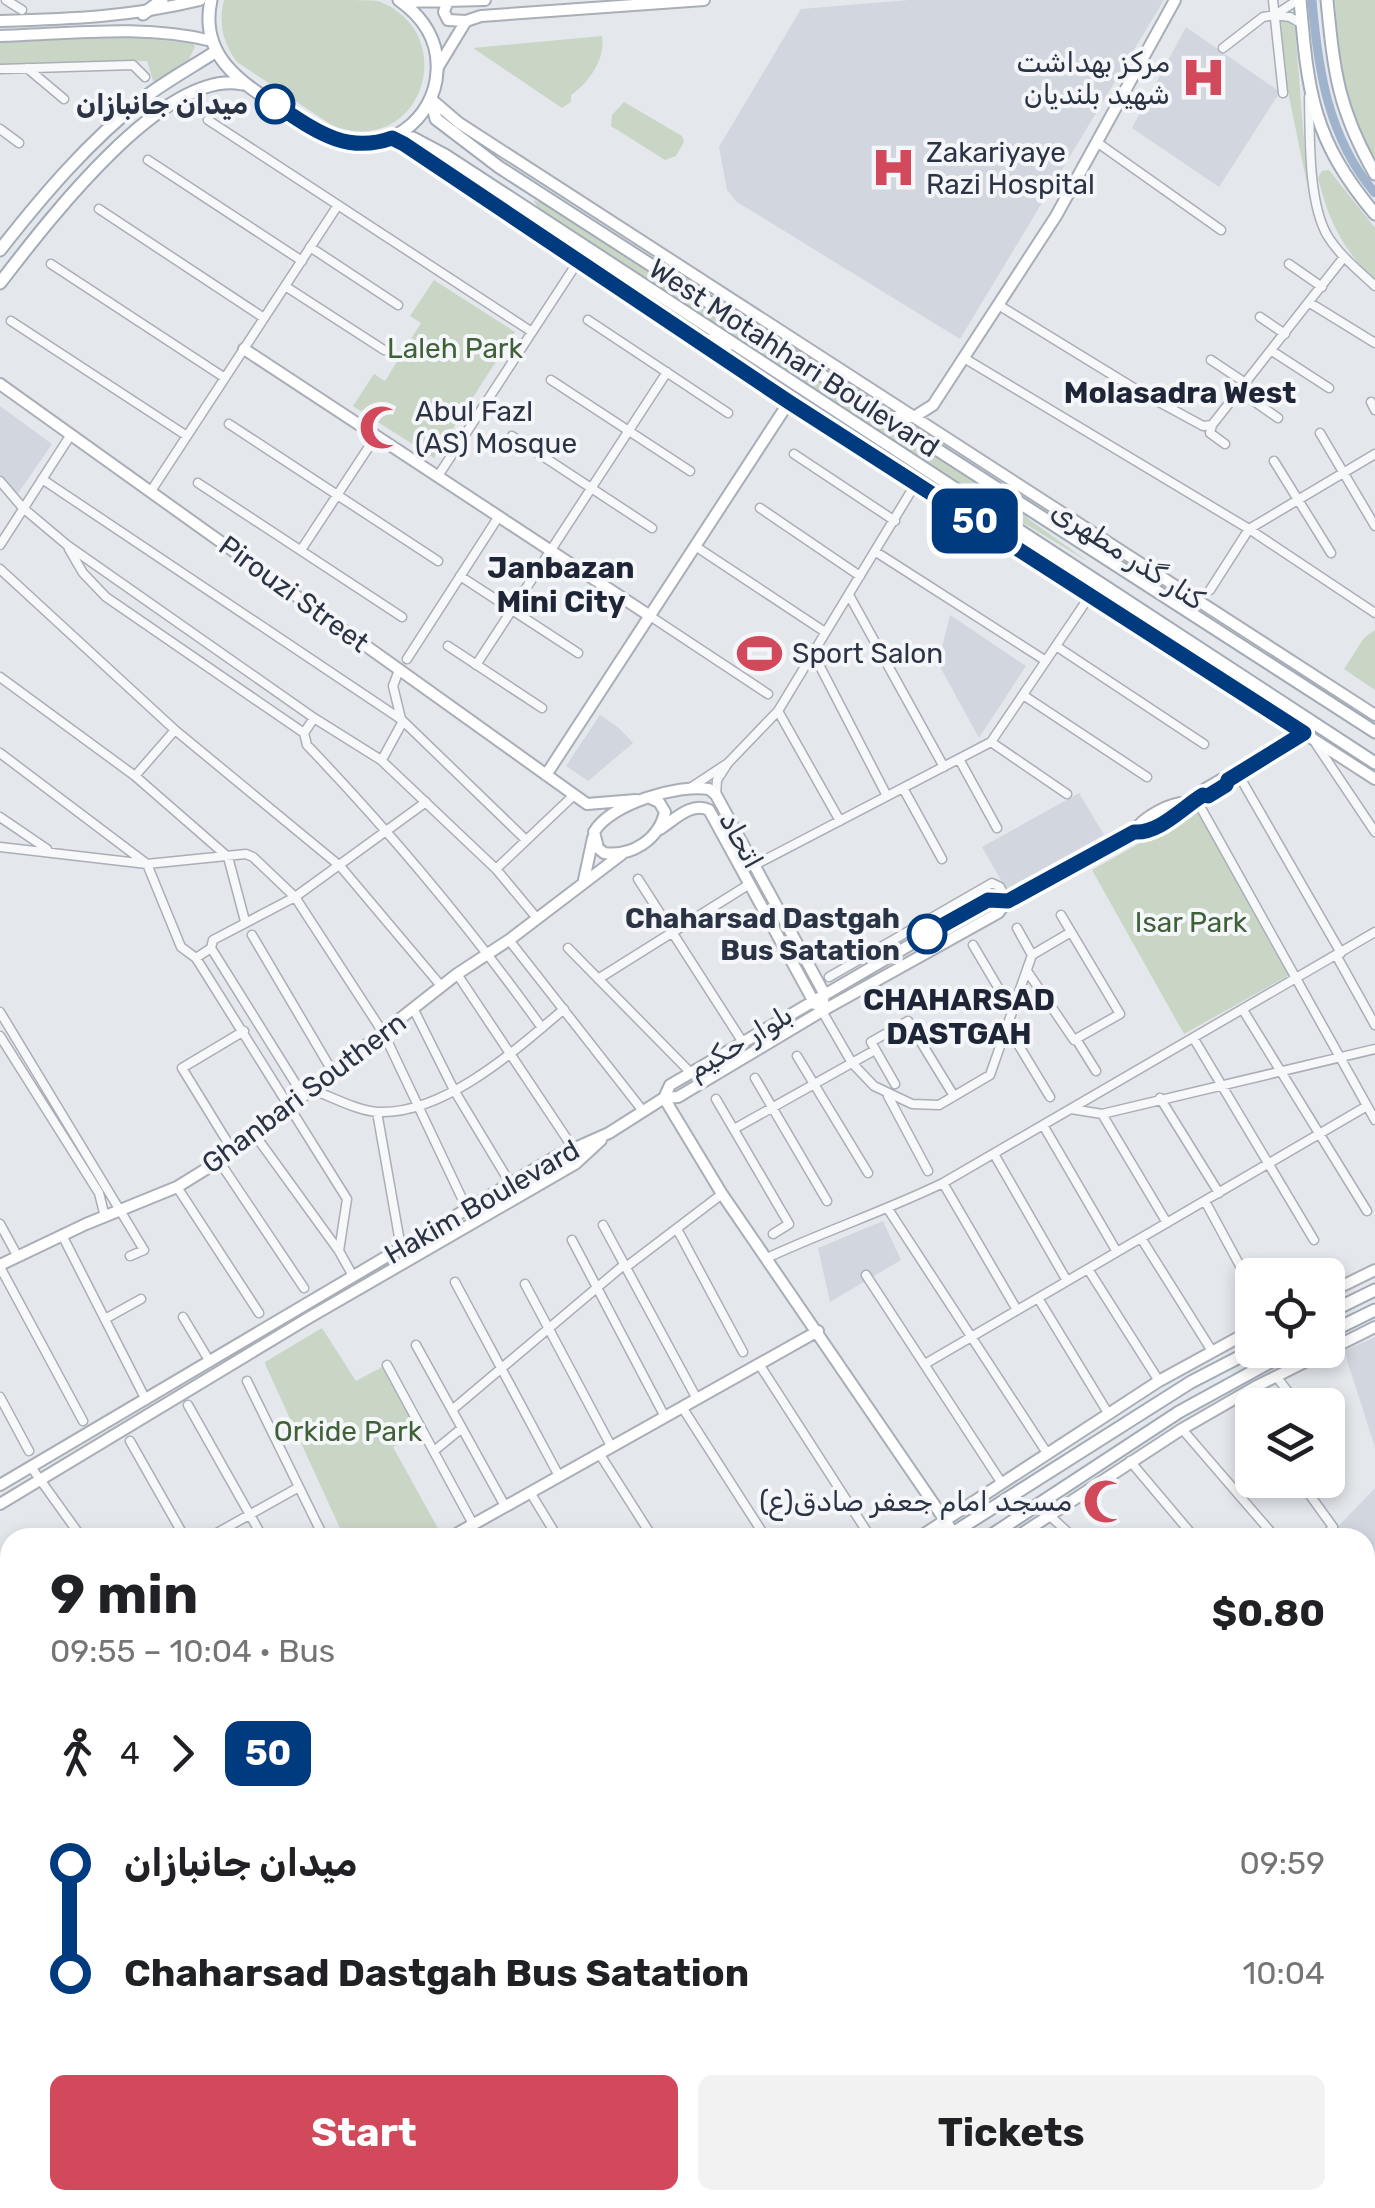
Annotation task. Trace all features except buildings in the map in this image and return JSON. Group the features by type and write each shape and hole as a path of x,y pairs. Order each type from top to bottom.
{"main road":[{"path":"143,14 162,0"},
{"path":"211,0 208,19 214,46 228,70 318,132 338,142 371,144 392,138 419,118 431,99 438,67 431,35 401,1"},
{"path":"1299,0 1308,88 1321,128 1340,167 1375,214"},
{"path":"1327,0 1335,81 1347,118 1375,174"},
{"path":"0,250 67,171 120,118 214,46"},
{"path":"0,284 80,186 159,112 180,97 214,82 244,84"},
{"name":"West Motahhari Boulevard","path":"431,99 436,119 476,150 1375,732"},
{"name":"West Motahhari Boulevard","path":"392,138 413,138 464,168 1375,765"},
{"path":"464,168 465,158 476,150"},
{"path":"1084,572 1096,566 1097,553"},
{"path":"1112,591 1112,580 1124,570"},
{"path":"1345,1304 1375,1290"},
{"path":"1345,1324 1372,1311"},
{"path":"960,1528 1052,1467 1235,1359"},
{"path":"1002,1528 1179,1412 1259,1368"},
{"path":"1052,1467 1054,1478 1067,1485"},
{"path":"1030,1482 1041,1491 1042,1502"}],"street":[{"path":"6,0 22,10"},
{"path":"0,22 143,14 200,0"},
{"path":"401,1 485,0"},
{"path":"448,3 444,12 448,20 466,21 482,16 704,0"},
{"path":"886,417 914,417 933,404 1000,306 1098,143 1174,0"},
{"path":"1273,0 1282,92"},
{"path":"1276,15 1299,0"},
{"path":"1222,48 1264,17 1290,17 1302,24"},
{"path":"438,67 466,21"},
{"path":"0,36 144,31 177,33 214,46"},
{"path":"0,70 132,65 145,77"},
{"path":"26,68 64,99"},
{"path":"1308,88 1316,207 1327,234 1344,257 1375,286"},
{"name":"کنار گذر مطهری","path":"431,99 459,124 1375,715"},
{"path":"208,120 532,332"},
{"path":"0,129 18,143"},
{"name":"کنار گذر مطهری","path":"392,138 789,402 1375,779"},
{"path":"1098,143 1221,230"},
{"path":"148,160 302,261"},
{"path":"1314,174 1324,161 1340,167"},
{"path":"151,491 338,205"},
{"path":"99,209 264,318"},
{"path":"310,248 398,305"},
{"path":"1225,444 1210,433 1212,425 1344,257"},
{"path":"438,476 579,260"},
{"path":"52,264 225,378"},
{"path":"1289,264 1322,288"},
{"path":"286,286 384,350"},
{"path":"1310,303 1375,343"},
{"path":"1000,306 1137,390 1203,426 1212,425"},
{"path":"1260,317 1286,334"},
{"path":"588,320 728,413"},
{"path":"11,321 187,436"},
{"path":"700,342 722,337 729,362"},
{"path":"244,349 768,694"},
{"path":"1272,352 1328,388"},
{"path":"964,358 1249,529 1375,612"},
{"path":"1211,360 1247,384"},
{"path":"476,665 667,372"},
{"path":"551,380 690,471"},
{"name":"Pirouzi Street","path":"0,384 587,804"},
{"path":"1241,392 1278,418"},
{"path":"546,775 789,402"},
{"path":"932,428 933,404"},
{"path":"229,424 438,561"},
{"path":"1320,433 1375,526"},
{"path":"0,544 70,436"},
{"path":"301,550 376,436"},
{"path":"512,436 652,528"},
{"path":"794,454 894,520"},
{"path":"1188,594 1210,590 1249,529 1375,454"},
{"path":"980,460 988,483 1012,480"},
{"path":"1274,461 1331,553"},
{"path":"42,479 402,720 526,840"},
{"path":"0,481 66,545 314,718 381,760 496,870 536,918"},
{"path":"198,483 402,616"},
{"path":"716,795 716,780 778,711 916,483"},
{"path":"949,504 971,499 982,524"},
{"path":"760,508 860,576"},
{"path":"407,659 499,516"},
{"path":"66,545 82,573 106,596 304,732 307,745 388,829 542,1028"},
{"path":"695,546 826,632"},
{"path":"876,552 1046,660"},
{"path":"0,569 175,730 340,866 442,987"},
{"path":"460,576 578,653"},
{"path":"1210,590 1216,612"},
{"path":"848,594 944,767"},
{"path":"754,865 991,742 1092,594"},
{"path":"1232,640 1264,642"},
{"path":"448,646 542,708"},
{"path":"1056,646 1204,744"},
{"path":"1204,652 1224,680"},
{"path":"813,653 887,796"},
{"path":"384,756 402,720 393,686 399,670"},
{"path":"0,676 135,776 228,856 245,921"},
{"path":"1023,695 1146,777"},
{"path":"778,711 840,821"},
{"path":"304,732 314,718"},
{"path":"135,776 175,730"},
{"path":"822,1011 998,913 1008,901 1134,832 1144,833 1184,810 1205,789 1308,735 1375,832"},
{"path":"991,742 1066,794"},
{"path":"0,753 146,864 182,947 196,958 244,1031 347,1199 339,1251"},
{"path":"959,759 997,828"},
{"path":"688,790 728,764"},
{"path":"1356,766 1375,765"},
{"path":"1233,777 1339,954 1375,1025"},
{"name":"اتحاد","path":"636,800 702,787 716,795 824,992"},
{"path":"903,788 942,859"},
{"path":"496,870 574,794"},
{"path":"650,798 660,802 665,812 659,830"},
{"path":"1196,799 1375,1120"},
{"path":"622,854 604,853 598,848 587,804 636,800"},
{"path":"584,881 594,832 605,817 636,800"},
{"path":"196,958 211,948 213,940 295,898 426,802"},
{"name":"اتحاد","path":"659,830 693,808 702,806 709,810 811,1000 822,1011"},
{"path":"0,817 50,852"},
{"name":"Ghanbari Southern","path":"0,1266 62,1235 177,1187 219,1161 457,974 659,830"},
{"path":"0,846 146,864 246,854 254,857 295,898 384,1034 467,1209"},
{"path":"638,880 742,1042"},
{"path":"829,978 992,883 1008,901"},
{"path":"598,980 748,885"},
{"path":"1008,901 988,900 824,992 822,1011 862,1076 888,1094 912,1104 939,1105 990,1075 1032,956 1072,932"},
{"path":"1060,915 1120,1014 1076,1039"},
{"path":"1017,928 1032,956"},
{"path":"767,1258 942,1184 1375,932"},
{"path":"252,935 334,1074"},
{"path":"509,940 642,1110"},
{"path":"973,945 1012,1011"},
{"path":"211,948 308,1094 377,1112 420,1106 454,1090 510,1055 564,1009"},
{"path":"568,948 690,1072"},
{"path":"1026,971 1096,1071"},
{"path":"457,974 573,1148"},
{"name":"بلوار حکیم","path":"664,1098 670,1084 824,992"},
{"path":"414,1010 454,1090 510,1182"},
{"path":"1244,1010 1367,1211"},
{"name":"بلوار حکیم","path":"608,1133 664,1098 678,1097 822,1011"},
{"path":"0,1012 144,1250 130,1256"},
{"path":"895,1084 871,1042 908,1021 954,1096"},
{"path":"1007,1026 1050,1097"},
{"path":"233,1151 182,1068 244,1031"},
{"path":"0,1036 99,1193 105,1217"},
{"path":"1194,1039 1314,1240"},
{"path":"734,1129 876,1050"},
{"path":"1072,1109 1102,1114 1375,1050"},
{"path":"797,1056 868,1173"},
{"path":"755,1078 827,1201"},
{"path":"888,1094 928,1172"},
{"path":"664,1098 722,1194 818,1331 947,1528"},
{"path":"716,1098 790,1224 773,1234"},
{"path":"1160,1098 1219,1193"},
{"path":"925,1364 1368,1106"},
{"path":"377,1112 402,1248"},
{"path":"1102,1114 1167,1223"},
{"path":"1043,1126 1117,1252"},
{"name":"Hakim Boulevard","path":"0,1486 510,1182 608,1133"},
{"name":"Hakim Boulevard","path":"0,1504 575,1164 608,1133"},
{"path":"255,1136 353,1276"},
{"path":"994,1154 1067,1281"},
{"path":"219,1161 304,1288"},
{"path":"942,1184 1017,1310"},
{"path":"177,1187 259,1313"},
{"path":"452,1410 596,1288 722,1194"},
{"path":"1206,1201 1236,1258"},
{"path":"888,1209 1047,1453"},
{"path":"0,1224 18,1257"},
{"path":"603,1225 697,1398"},
{"path":"677,1229 743,1352"},
{"path":"62,1235 146,1400"},
{"path":"1141,1238 1212,1350"},
{"path":"572,1240 665,1416"},
{"path":"0,1266 83,1421"},
{"path":"1088,1269 1158,1381"},
{"path":"1345,1285 1375,1270"},
{"path":"866,1274 1002,1482"},
{"path":"455,1282 559,1476"},
{"path":"525,1284 612,1446"},
{"path":"1038,1298 1108,1414"},
{"path":"105,1319 142,1299"},
{"path":"1254,1388 1375,1327 1372,1311"},
{"path":"182,1317 210,1362"},
{"path":"466,1528 818,1331"},
{"path":"932,1528 1158,1381 1235,1338"},
{"path":"416,1344 504,1506"},
{"path":"758,1364 865,1528"},
{"path":"387,1365 473,1524"},
{"path":"1276,1376 1285,1388"},
{"path":"1158,1381 1191,1382"},
{"path":"248,1382 319,1528"},
{"path":"0,1397 30,1451"},
{"path":"1030,1528 1130,1461 1235,1399"},
{"path":"188,1405 258,1528"},
{"path":"682,1407 760,1528"},
{"path":"434,1451 462,1428"},
{"path":"1182,1429 1267,1528"},
{"path":"130,1441 178,1528"},
{"path":"599,1454 647,1528"},
{"path":"1130,1461 1187,1528"},
{"path":"31,1467 75,1528"},
{"path":"1091,1470 1110,1475"},
{"path":"226,1528 299,1487"},
{"path":"530,1492 552,1528"},
{"path":"1312,1498 1332,1528"},
{"path":"1049,1514 1064,1528"}],"shaded area":[{"name":"Zakariyaye Razi Hospital","path":"909,0 1164,0 960,339 737,202 727,190 719,147 801,9"},
{"path":"1186,27 1280,92 1219,187 1132,128"},
{"path":"0,406 52,444 17,495 0,475"},
{"path":"950,615 1026,666 979,738 938,663"},
{"path":"600,715 633,743 588,781 566,766"},
{"path":"1079,793 1104,835 1006,889 982,847"},
{"path":"883,1221 901,1260 830,1302 818,1248"},
{"path":"1375,1337 1375,1447 1345,1354 1345,1351"},
{"path":"1375,1488 1375,1528 1337,1528"}],"green space":[{"name":"میدان جانبازان","path":"224,0 378,1 404,17 419,38 424,63 421,88 409,109 390,125 364,131 333,126 237,62 223,32"},
{"path":"1335,0 1375,0 1375,160 1350,102 1341,62"},
{"path":"1281,20 1295,28 1308,189 1285,77"},
{"path":"602,36 595,69 562,108 473,48"},
{"path":"126,37 193,43 195,47 189,59 157,81 153,81 147,61 0,65 0,41"},
{"path":"624,102 682,136 684,142 676,156 665,160 611,126 612,115"},
{"path":"1329,170 1375,228 1375,280 1354,258 1332,221 1318,178 1322,171"},
{"path":"533,200 546,204 1019,509 1090,563 1012,520 540,210"},
{"name":"Laleh Park","path":"434,280 515,332 434,458 353,406 374,374 385,381 421,323 410,316"},
{"path":"1375,630 1375,690 1344,669 1364,638"},
{"name":"Isar Park","path":"1199,810 1291,974 1184,1034 1092,870"},
{"name":"Orkide Park","path":"322,1328 356,1381 384,1366 418,1433 393,1447 438,1528 340,1528 265,1362"}],"waterway":[{"path":"1312,0 1328,102 1346,149 1375,193"}],"bus line":[{"name":"50","path":"275,104 338,142 371,144 392,138 404,144 789,402 1304,733 1144,833 1134,832 1008,901 988,900 927,934"}],"place":[{"name":"مرکز بهداشت شهید بلندیان","path":"1203,78"},
{"name":"میدان جانبازان","path":"275,104"},
{"name":"Zakariyaye Razi Hospital","path":"893,168"},
{"name":"Abul Fazl (AS) Mosque","path":"382,427"},
{"name":"Sport Salon","path":"759,653"},
{"name":"Chaharsad Dastgah Bus Satation","path":"927,934"},
{"name":"مسجد امام جعفر صادق(ع)","path":"1105,1501"}],"district":[{"name":"Molasadra West","path":"1180,393"},
{"name":"Janbazan Mini City","path":"561,585"},
{"name":"CHAHARSAD DASTGAH","path":"959,1017"}]}
